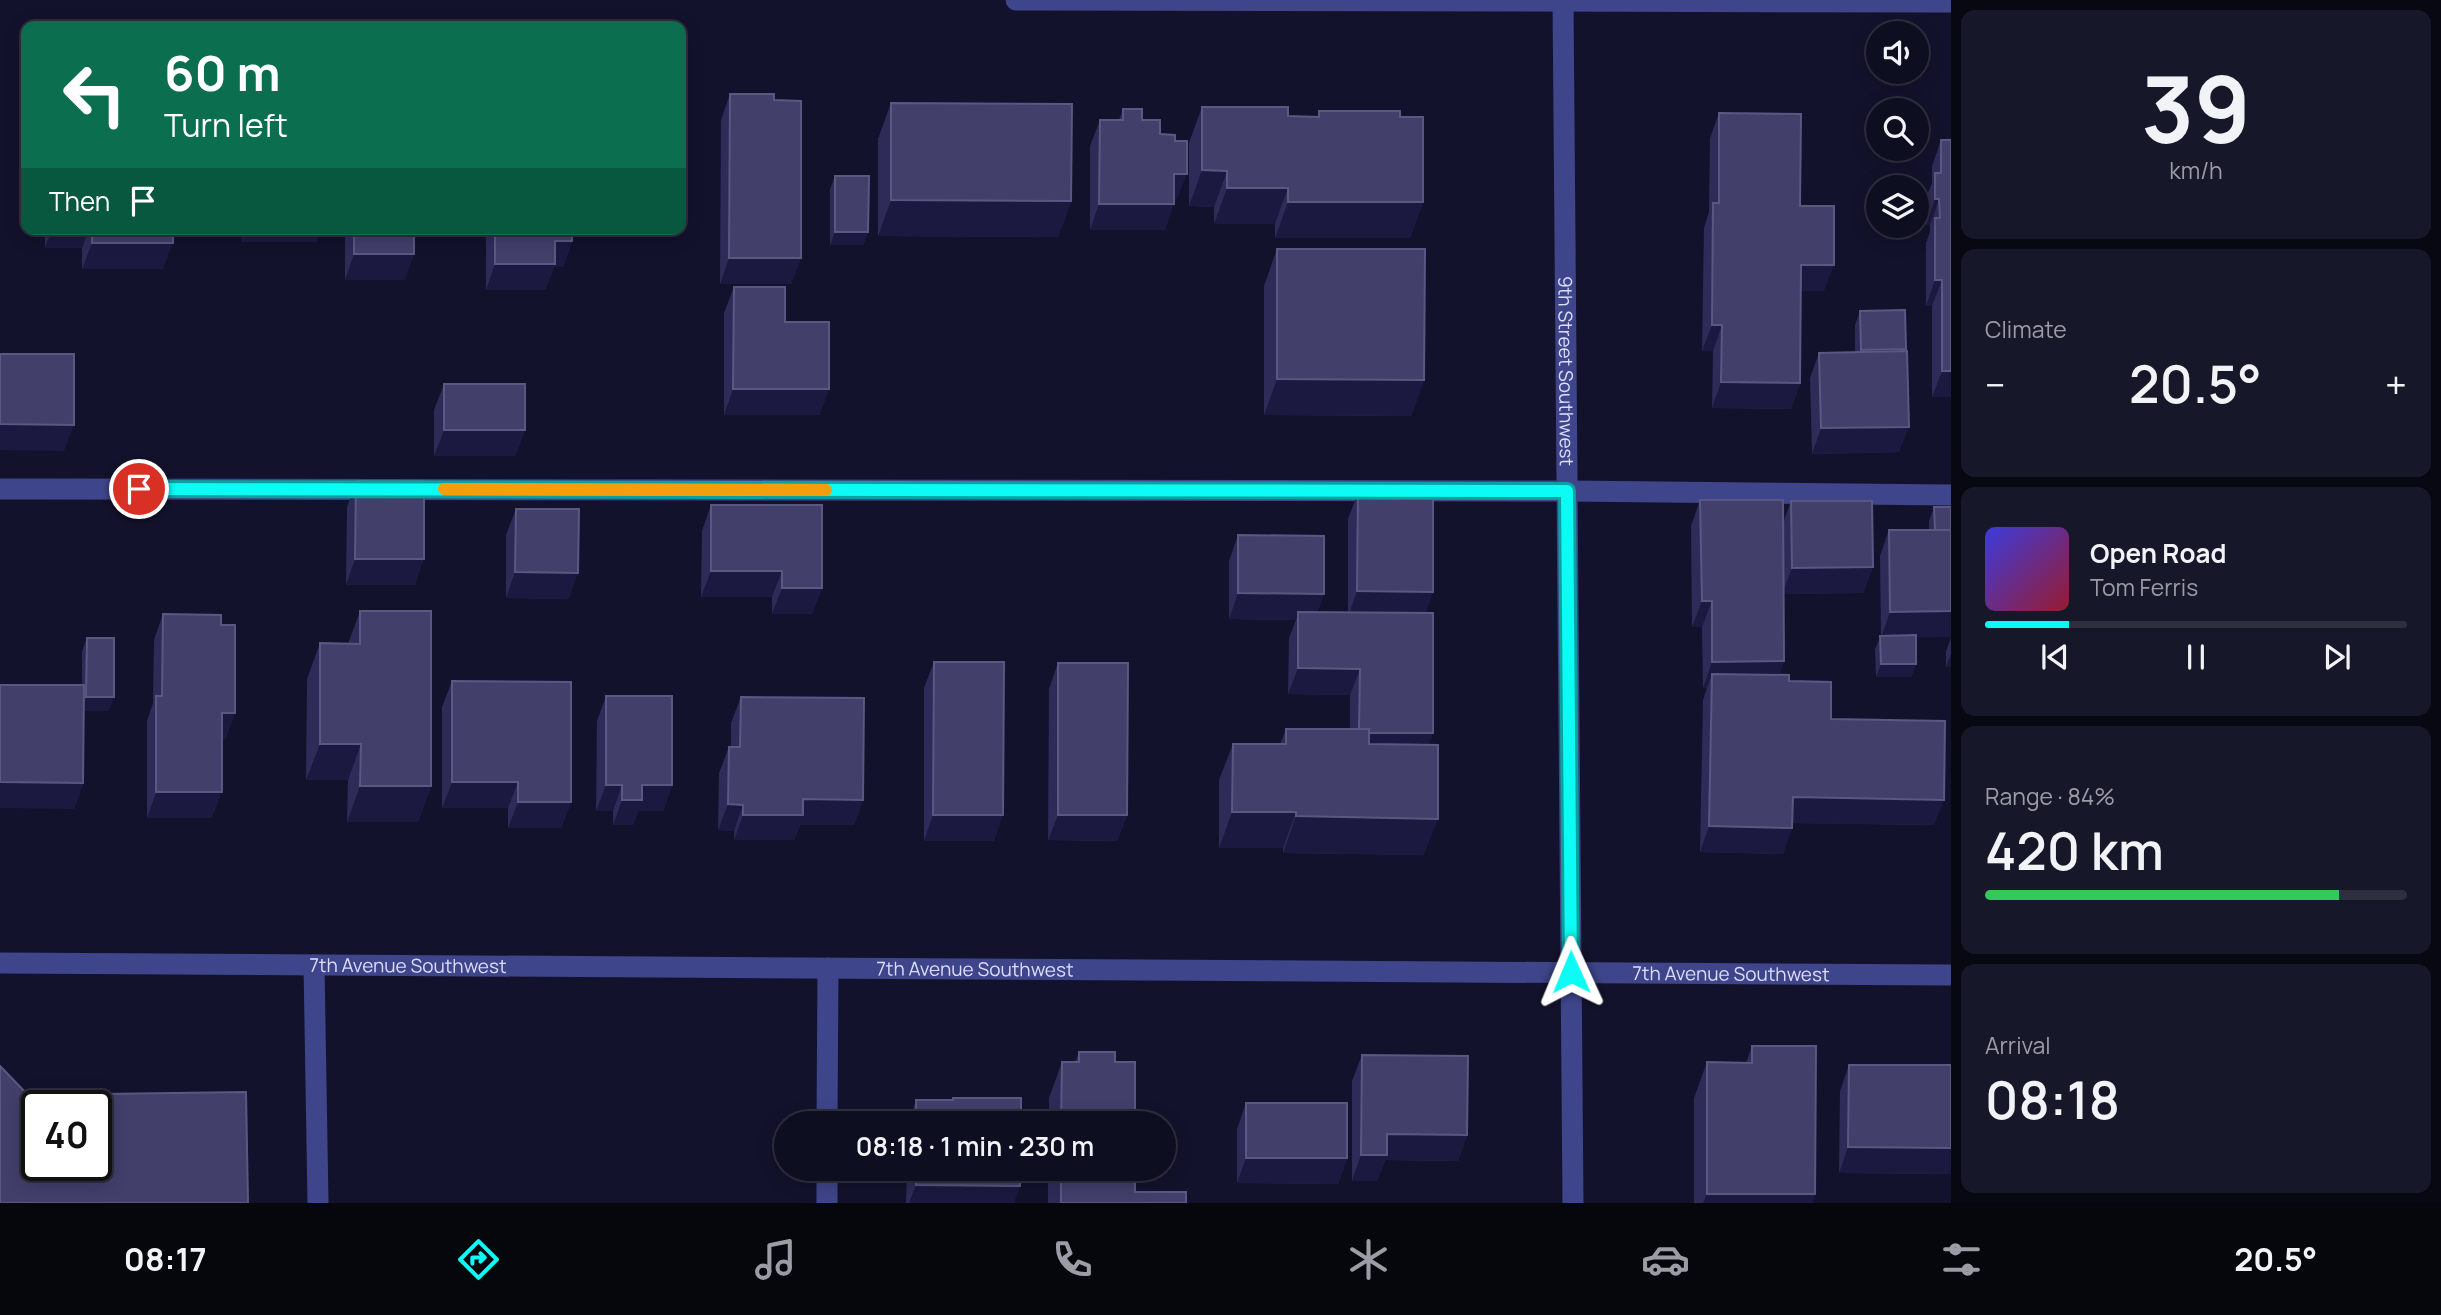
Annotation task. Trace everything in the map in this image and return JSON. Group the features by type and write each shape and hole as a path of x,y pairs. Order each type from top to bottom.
{"street":[{"path":"1016,0 1951,2"},
{"name":"9th Street Southwest","path":"1563,1 1573,1203"},
{"path":"0,489 1567,491 1951,495"},
{"name":"7th Avenue Southwest","path":"0,963 1951,975"},
{"path":"314,965 318,1203"},
{"path":"827,1111 828,968"},
{"path":"827,1181 827,1203"}],"building":[{"path":"730,94 774,94 774,100 801,101 801,258 729,258"},
{"path":"891,103 1072,104 1071,201 891,200"},
{"path":"1202,107 1288,107 1288,116 1319,117 1319,111 1400,111 1400,117 1423,117 1423,202 1288,202 1288,188 1227,188 1227,171 1202,170"},
{"path":"1123,109 1142,109 1142,120 1160,120 1160,134 1175,135 1175,141 1187,141 1187,174 1174,174 1174,204 1099,204 1100,120 1123,120"},
{"path":"1719,113 1801,114 1800,206 1834,206 1834,265 1801,265 1800,383 1721,382 1722,325 1712,325 1713,203 1719,203"},
{"path":"1941,140 1951,140 1951,371 1942,371 1942,280 1935,280 1935,218 1940,218 1939,199 1935,199 1935,173 1941,173"},
{"path":"835,176 869,176 868,232 835,232"},
{"path":"92,235 173,235 173,243 92,243"},
{"path":"354,235 414,235 414,254 354,254"},
{"path":"495,235 572,235 572,241 555,241 555,264 495,264"},
{"path":"1277,249 1425,249 1424,380 1277,379"},
{"path":"734,287 785,287 785,322 829,322 829,389 733,389"},
{"path":"1905,310 1906,349 1861,350 1860,311"},
{"path":"1907,351 1909,427 1821,428 1819,353"},
{"path":"0,354 74,354 74,425 0,424"},
{"path":"444,384 525,384 525,430 444,430"},
{"path":"356,481 424,481 424,559 355,559"},
{"path":"1358,493 1433,493 1433,592 1357,591"},
{"path":"1700,500 1783,500 1784,661 1712,662 1712,601 1702,601"},
{"path":"1791,501 1872,501 1873,567 1792,568"},
{"path":"711,505 822,505 822,588 782,588 782,571 711,571"},
{"path":"1934,507 1951,507 1951,530 1935,530"},
{"path":"516,509 579,509 578,573 515,572"},
{"path":"1889,530 1951,530 1951,611 1890,612"},
{"path":"1238,535 1324,536 1324,594 1238,593"},
{"path":"360,611 431,611 431,786 360,786 361,744 320,744 320,643 360,644"},
{"path":"1298,612 1433,613 1433,733 1369,733 1369,729 1359,729 1360,669 1298,668"},
{"path":"163,614 221,615 221,625 235,625 235,713 222,713 222,792 156,792 156,696 162,696"},
{"path":"1916,635 1916,664 1881,664 1880,636"},
{"path":"87,638 114,638 114,697 86,697"},
{"path":"934,662 1004,662 1003,815 933,815"},
{"path":"1058,663 1128,663 1127,815 1058,815"},
{"path":"1712,674 1789,675 1789,681 1831,682 1831,719 1945,721 1944,800 1793,797 1792,828 1709,826"},
{"path":"452,681 571,682 571,802 518,802 518,782 452,782"},
{"path":"0,685 84,685 83,783 0,782"},
{"path":"606,696 672,696 672,785 642,785 642,800 622,800 622,785 606,785"},
{"path":"741,697 864,698 863,800 803,799 803,815 743,815 743,805 728,804 729,747 740,747"},
{"path":"1286,729 1369,729 1369,744 1438,745 1438,819 1296,816 1296,812 1232,812 1233,744 1286,744"},
{"path":"1752,1046 1816,1046 1815,1194 1707,1194 1707,1062 1752,1063"},
{"path":"1079,1052 1115,1052 1115,1062 1135,1062 1135,1111 1061,1111 1062,1062 1079,1062"},
{"path":"1362,1055 1468,1056 1467,1135 1387,1134 1387,1155 1361,1155"},
{"path":"1849,1065 1951,1065 1951,1148 1848,1147"},
{"path":"0,1066 23,1090 21,1090 21,1181 112,1181 112,1094 246,1092 248,1203 0,1203"},
{"path":"1021,1098 1021,1111 916,1111 916,1100"},
{"path":"1246,1103 1347,1103 1347,1158 1246,1158"},
{"path":"916,1181 1020,1181 1020,1186 916,1185"},
{"path":"1061,1181 1135,1181 1135,1192 1186,1192 1186,1203 1061,1203"}],"slow traffic":[{"path":"444,489 826,490"}],"route":[{"path":"139,489 1567,491 1571,972"}]}
